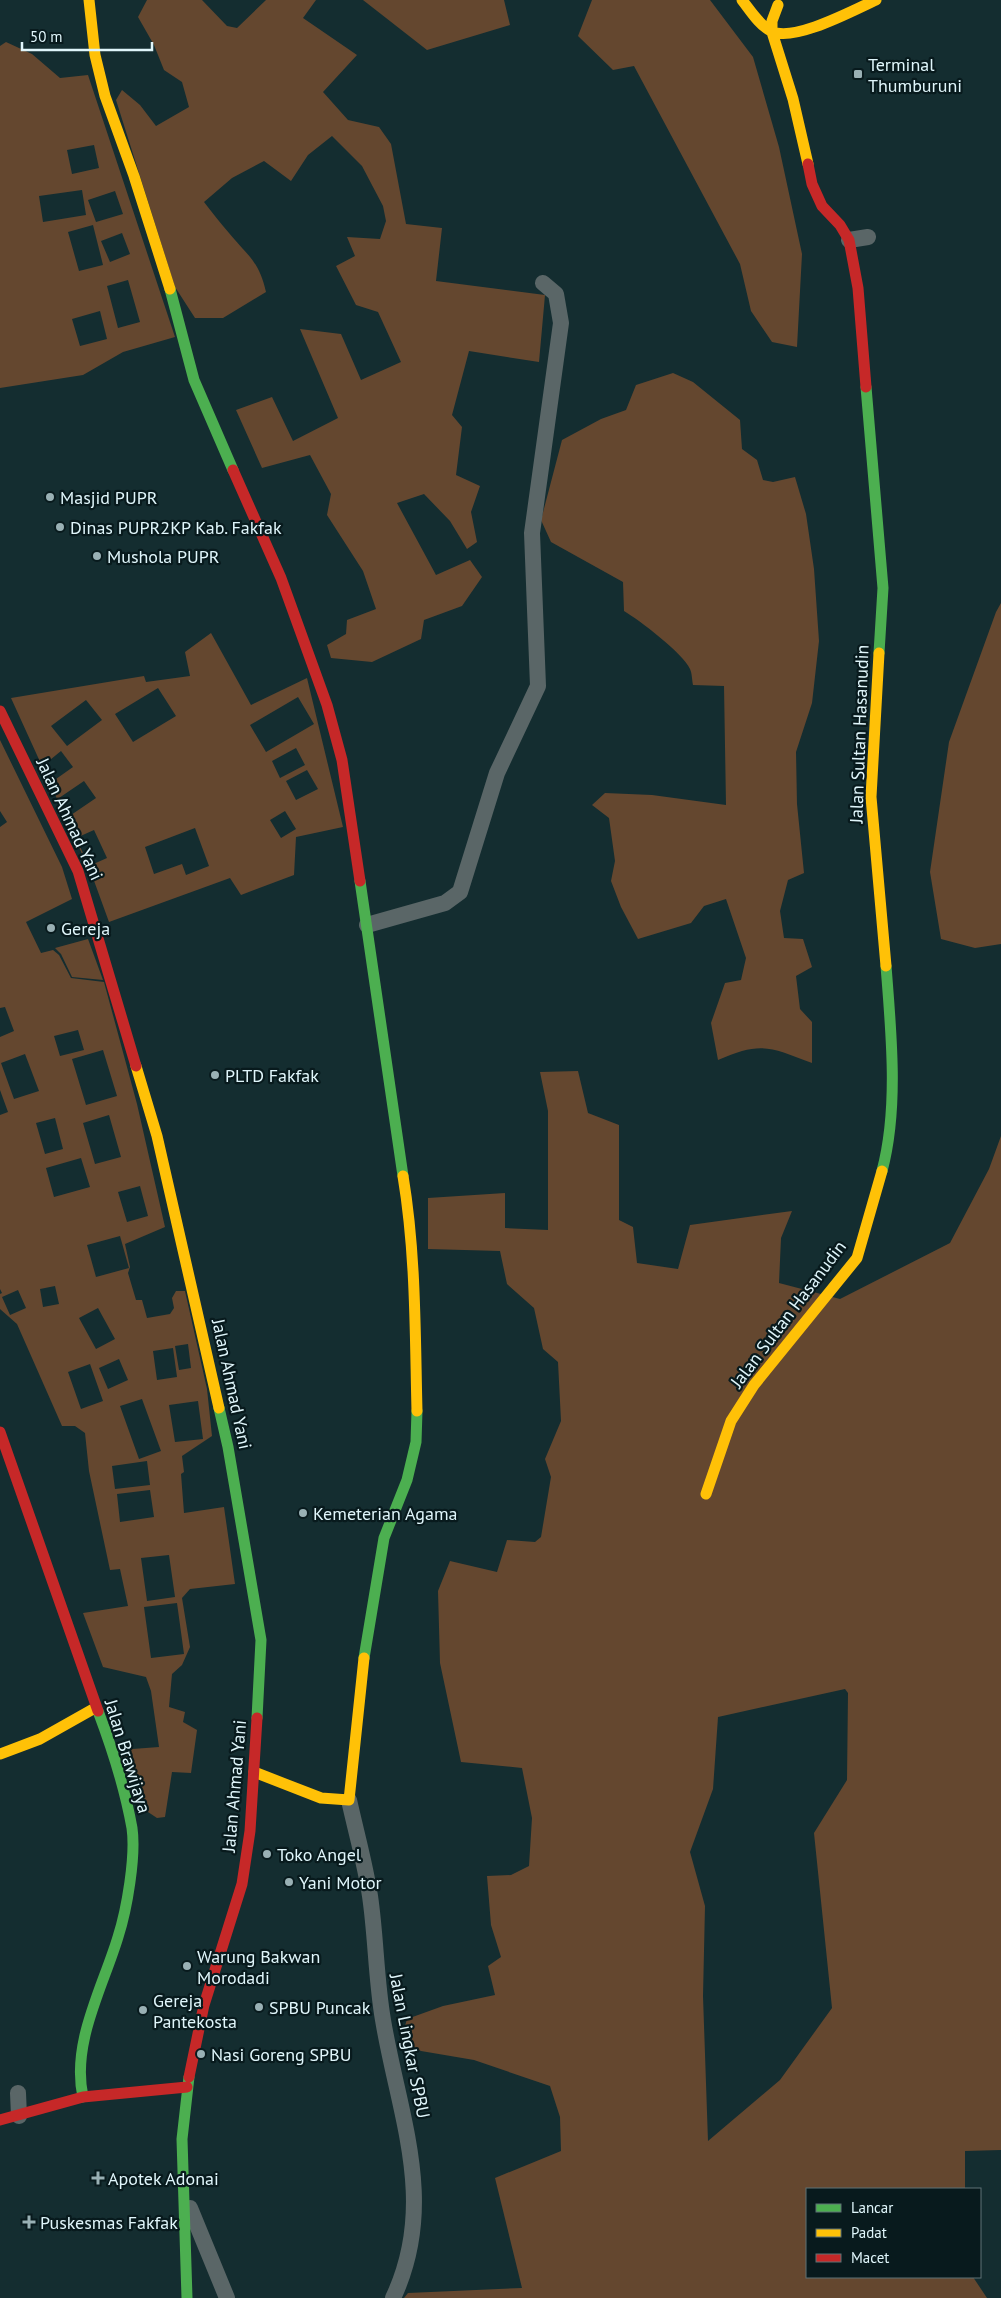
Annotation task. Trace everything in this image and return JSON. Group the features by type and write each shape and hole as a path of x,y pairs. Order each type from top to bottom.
{"main road":[{"path":"89,0 95,55 105,96 134,176 179,318 194,380 281,578 327,705 342,760 367,924 390,1098 408,1206 413,1270 416,1442 406,1480 386,1528 382,1548 367,1632 349,1800 321,1798 254,1772"},
{"name":"Jalan Sultan Hasanudin","path":"706,1494 731,1421 750,1392 857,1258 868,1226 888,1149 891,1092 890,1015 871,797 883,588 858,288 849,240 840,226 822,206 812,184 793,99 772,32 742,0"},
{"path":"759,2 778,5 792,0"},
{"path":"778,5 772,21 772,32 780,34 807,29 876,0"},
{"name":"Jalan Ahmad Yani","path":"0,711 78,871 99,937 168,1179 228,1447 261,1640 250,1831 242,1884 204,2005 187,2087 182,2138 187,2298"},
{"name":"Jalan Brawijaya","path":"0,1432 95,1708 109,1741 132,1829 131,1865 119,1935 82,2051 78,2073 83,2097"},
{"path":"0,1754 40,1739 95,1708"},
{"path":"0,2120 83,2097 187,2087"}],"street":[{"path":"849,240 868,237"},
{"path":"367,924 445,903 460,892 496,773 538,686 538,642 532,569 532,533 561,323 556,294 542,283"},
{"name":"Jalan Lingkar SPBU","path":"349,1800 370,1897 376,1972 382,2014 413,2169 416,2207 413,2228 400,2282 393,2298"},
{"path":"18,2093 18,2116"},
{"path":"183,2195 227,2298"}],"shaded area":[{"path":"147,0 202,0 227,26 237,28 266,0 316,0 303,18 357,55 323,92 348,120 379,127 391,144 406,224 442,228 436,281 545,295 539,362 469,351 452,415 462,427 456,475 480,486 471,512 477,542 467,549 450,521 424,494 397,503 436,575 470,560 482,577 462,606 424,620 421,639 372,662 331,658 327,645 346,634 347,620 376,609 363,571 327,515 331,494 310,455 262,468 236,410 272,397 293,441 338,418 300,329 341,334 361,380 401,362 378,312 356,305 336,266 355,256 347,237 380,239 386,221 383,206 362,166 332,136 308,155 291,181 264,161 232,178 204,202 252,260 260,273 266,292 223,318 195,318 175,287 116,100 122,90 140,105 156,126 189,107 182,82 164,70 154,45 138,17"},
{"path":"363,0 504,0 510,25 427,50"},
{"path":"592,0 710,0 753,57 779,147 802,254 797,347 772,342 751,311 740,264 634,66 613,70 578,36"},
{"path":"6,42 32,54 60,78 88,75 175,337 123,352 83,375 0,388 0,46","holes":["94,145 99,168 72,174 67,150","82,190 86,215 43,222 39,196","115,191 123,214 96,222 88,200","93,225 103,265 79,271 68,232","122,233 130,254 110,262 101,241","128,280 140,322 118,328 107,286","100,311 107,339 80,346 72,319"]},
{"path":"673,373 693,382 740,420 742,449 757,460 763,480 773,482 795,477 806,514 814,569 819,641 812,703 796,752 797,804 804,873 788,880 780,911 784,938 803,939 812,967 796,976 800,1009 812,1022 812,1063 786,1053 765,1048 745,1050 718,1060 711,1023 725,983 741,980 746,958 726,899 704,906 691,923 638,939 621,907 611,881 615,861 609,818 592,805 605,793 652,795 726,805 724,686 693,685 690,669 679,654 650,629 624,611 623,582 551,542 541,520 562,440 601,419 626,410 636,385"},
{"path":"1001,603 1001,944 975,948 941,939 930,872 949,742 996,612"},
{"path":"211,633 251,705 307,678 343,827 296,837 294,875 241,895 230,878 109,922 93,878 11,698 144,676 146,682 190,676 185,652","holes":["158,688 176,716 133,742 115,714","298,697 314,724 266,752 250,725","86,700 102,720 67,746 51,726","296,748 305,765 280,778 272,761","61,751 73,767 56,779 45,764","307,770 318,789 296,800 286,781","84,781 96,798 71,815 59,798","285,811 296,829 281,838 270,820","195,828 209,866 186,875 182,864 154,874 145,847","94,830 107,858 89,866 76,838"]},
{"path":"0,740 62,867 72,899 26,922 41,953 53,950 59,955 71,978 104,982 137,1104 165,1227 125,1244 130,1267 128,1273 136,1300 142,1300 147,1318 170,1314 174,1308 172,1298 176,1291 185,1291 207,1389 212,1436 182,1456 184,1472 181,1474 184,1513 224,1507 235,1584 190,1589 182,1598 190,1647 182,1665 172,1674 169,1707 185,1712 183,1722 197,1730 191,1773 172,1772 165,1817 157,1818 136,1804 119,1750 159,1747 151,1691 146,1677 103,1667 83,1613 128,1606 120,1569 110,1570 89,1471 85,1433 75,1426 62,1426 17,1324 0,1309 0,1294 2,1293 0,1289 0,1115 8,1112 0,1090 0,1037 14,1031 5,1007 0,1008 0,827 7,822 0,811","holes":["78,1030 84,1050 60,1056 54,1036","103,1050 117,1096 86,1105 72,1059","25,1054 39,1091 14,1099 1,1063","109,1115 121,1157 95,1164 83,1123","55,1118 63,1149 45,1154 36,1123","81,1158 90,1187 54,1197 46,1168","140,1186 148,1216 127,1222 118,1192","120,1236 129,1268 96,1277 87,1245","55,1286 59,1304 43,1307 40,1289","18,1290 26,1308 10,1315 2,1297","98,1308 115,1339 96,1349 79,1318","188,1344 191,1368 179,1370 175,1346","173,1348 177,1377 157,1380 153,1351","119,1359 128,1380 108,1389 99,1368","90,1364 103,1401 81,1409 68,1372","142,1399 161,1451 139,1459 120,1406","198,1401 203,1439 175,1442 169,1405","147,1461 150,1485 115,1489 112,1466","150,1490 154,1517 120,1522 117,1494","169,1555 175,1597 147,1601 141,1558","177,1603 184,1654 151,1658 144,1607"]},
{"path":"88,939 103,980 72,977 61,954 55,948"},
{"path":"578,1071 588,1113 619,1125 619,1220 633,1227 637,1263 678,1269 690,1225 792,1211 781,1238 779,1283 840,1299 950,1243 989,1169 1001,1136 1001,2150 965,2151 965,2188 806,2188 806,2278 974,2278 987,2298 404,2298 408,2293 522,2288 495,2178 561,2151 560,2117 550,2086 474,2060 421,2051 401,2040 407,2019 443,2006 495,1995 488,1966 501,1957 491,1925 487,1876 511,1875 529,1866 532,1818 522,1768 461,1762 440,1663 438,1591 450,1561 497,1572 507,1540 535,1542 541,1537 551,1477 545,1459 561,1421 558,1362 543,1349 534,1308 507,1284 500,1251 428,1249 428,1198 505,1193 505,1228 548,1230 548,1111 540,1072","holes":["845,1689 848,1693 847,1780 814,1833 832,2008 780,2080 708,2141 703,1996 705,1906 690,1852 713,1789 718,1717"]}],"traffic: fast":[{"path":"170,289 194,380 233,470"},
{"path":"866,387 883,588 879,653"},
{"path":"360,881 403,1176"},
{"path":"882,1171 891,1122 892,1096 886,966"},
{"path":"219,1408 228,1447 261,1640 257,1718"},
{"path":"364,1658 384,1538 407,1480 416,1442 417,1411"},
{"path":"83,2097 80,2077 81,2056 85,2036 121,1925 130,1882 133,1853 132,1828 126,1798 98,1711"},
{"path":"187,2298 182,2139 189,2077"}],"traffic: slow":[{"path":"89,0 95,55 105,96 134,176 170,289"},
{"path":"742,0 763,25 771,31 781,34 794,33 824,24 876,0"},
{"path":"778,5 772,21 772,32 793,99 808,164"},
{"path":"879,653 871,797 886,966"},
{"path":"136,1066 157,1136 219,1408"},
{"path":"706,1494 731,1421 754,1385 857,1258 882,1171"},
{"path":"403,1176 413,1264 417,1411"},
{"path":"254,1772 321,1798 349,1800 364,1658"},
{"path":"0,1754 40,1739 95,1708"}],"traffic: jam":[{"path":"808,164 812,184 822,206 840,225 849,240 858,288 866,387"},
{"path":"233,470 281,578 327,705 342,760 360,881"},
{"path":"0,711 78,871 136,1066"},
{"path":"0,1432 98,1711"},
{"path":"189,2077 204,2005 242,1884 250,1831 257,1718"},
{"path":"0,2120 83,2097 187,2087"}],"place":[{"name":"Terminal Thumburuni","path":"858,74"},
{"name":"Masjid PUPR","path":"50,497"},
{"name":"Dinas PUPR2KP Kab. Fakfak","path":"60,527"},
{"name":"Mushola PUPR","path":"97,556"},
{"name":"Gereja","path":"51,928"},
{"name":"PLTD Fakfak","path":"215,1075"},
{"name":"Kemeterian Agama","path":"303,1513"},
{"name":"Toko Angel","path":"267,1854"},
{"name":"Yani Motor","path":"289,1882"},
{"name":"Warung Bakwan Morodadi","path":"187,1966"},
{"name":"SPBU Puncak","path":"259,2007"},
{"name":"Gereja Pantekosta","path":"143,2010"},
{"name":"Nasi Goreng SPBU","path":"201,2054"},
{"name":"Apotek Adonai","path":"98,2178"},
{"name":"Puskesmas Fakfak","path":"29,2222"}]}
